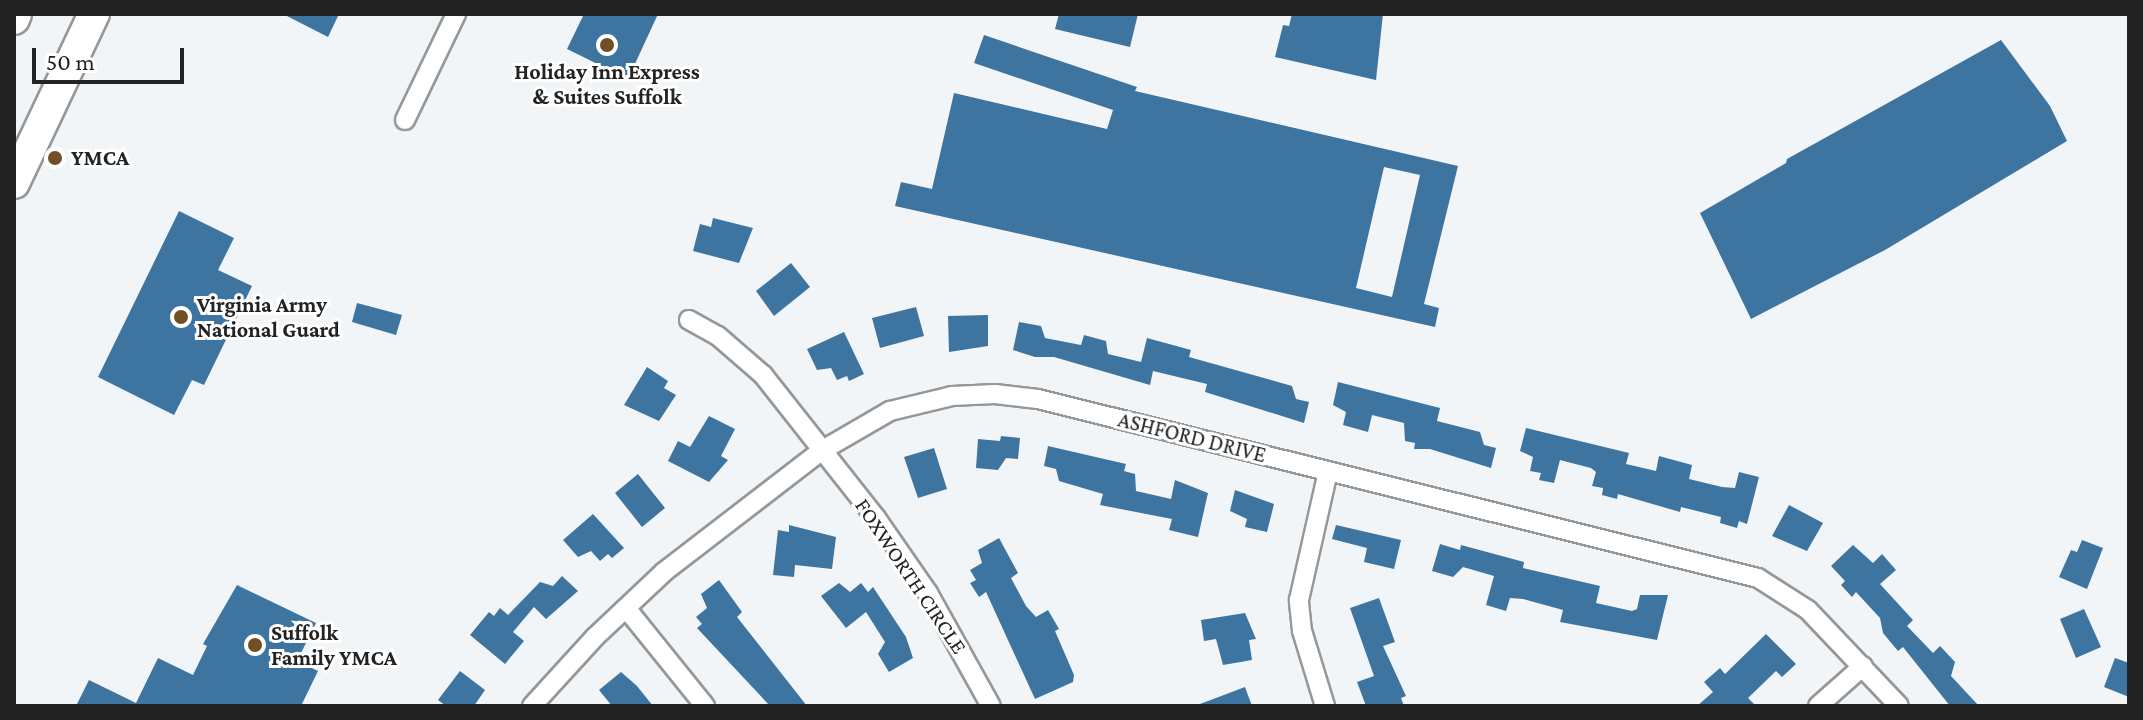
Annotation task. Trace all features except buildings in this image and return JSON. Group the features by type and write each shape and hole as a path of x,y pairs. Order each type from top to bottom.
{"highway":[{"path":"14,183 94,14"}],"street":[{"path":"405,120 456,14"},
{"name":"FOXWORTH CIRCLE","path":"689,320 744,357 821,451 928,593 991,706"},
{"name":"ASHFORD DRIVE","path":"532,706 626,608 711,532 821,451 890,411 952,396 995,394 1038,399 1758,578 1808,610 1899,706"},
{"path":"1325,706 1302,631 1299,600 1328,471"},
{"path":"626,608 705,706"},
{"path":"1818,706 1863,666"}],"place":[{"name":"Holiday Inn Express & Suites Suffolk","path":"607,45"},
{"name":"YMCA","path":"55,158"},
{"name":"Virginia Army National Guard","path":"181,317"},
{"name":"Suffolk Family YMCA","path":"255,645"}]}
